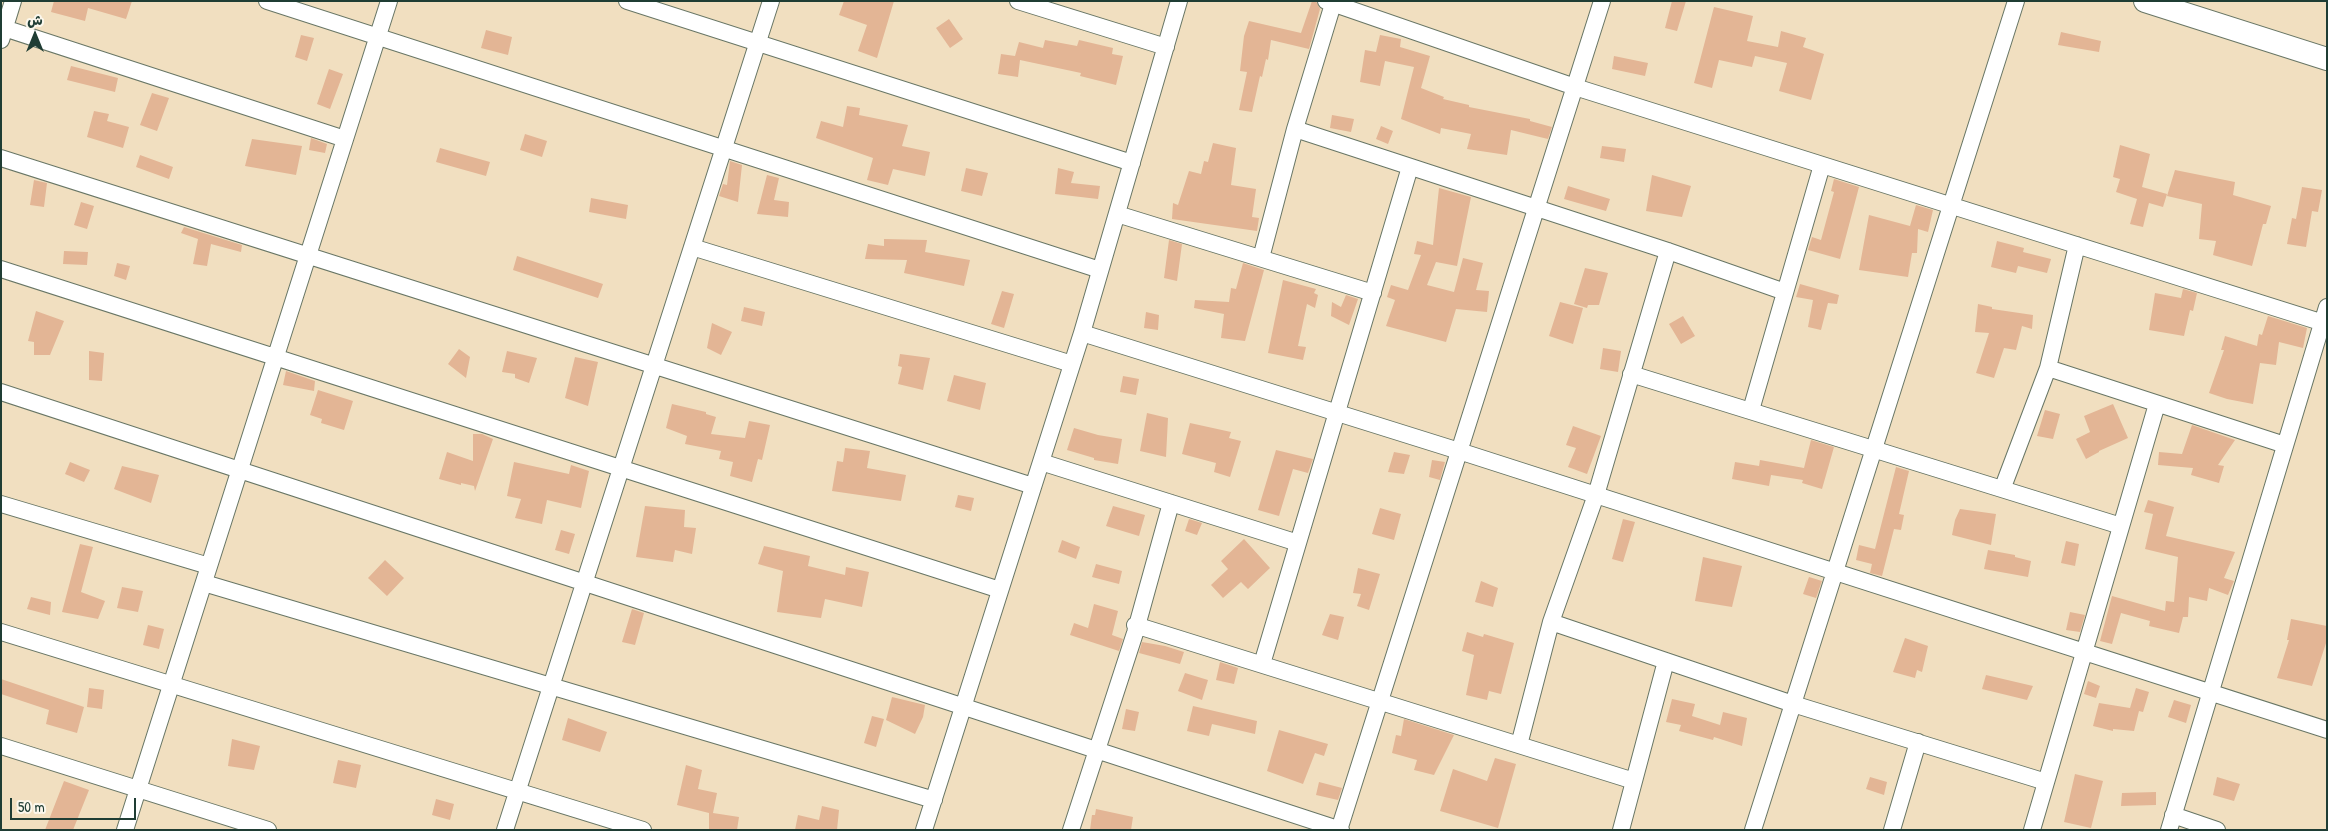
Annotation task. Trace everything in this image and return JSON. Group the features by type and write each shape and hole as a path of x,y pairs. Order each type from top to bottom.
{"main road":[{"path":"2145,1 2327,59"}],"street":[{"path":"13,1 2,31 345,139"},
{"path":"267,1 1100,270"},
{"path":"125,830 389,1"},
{"path":"627,1 1132,164"},
{"path":"505,830 771,1"},
{"path":"1018,1 1166,47"},
{"path":"924,830 1082,333 1179,1"},
{"path":"1,392 1340,830 1602,1"},
{"path":"1753,830 2016,1"},
{"path":"1260,258 1330,2 1575,87 2077,245 2325,318 2171,822 2217,830"},
{"path":"1295,129 1668,251 1785,292"},
{"path":"1,158 1033,486"},
{"path":"1751,410 1822,165"},
{"path":"1262,664 1410,166"},
{"path":"1117,214 1373,293"},
{"path":"2003,488 2048,368 2077,245"},
{"path":"692,248 1072,364"},
{"path":"1518,744 1551,622 1596,495 1668,251"},
{"path":"1,269 1000,590"},
{"path":"1082,333 1459,451 2327,730"},
{"path":"2048,368 2285,445"},
{"path":"1631,374 2121,526"},
{"path":"2032,830 2157,404"},
{"path":"1041,462 1298,543"},
{"path":"1071,830 1136,625 1172,503"},
{"path":"1,504 209,566"},
{"path":"204,583 934,800"},
{"path":"1551,622 1793,704 2046,782"},
{"path":"1136,625 1634,781"},
{"path":"1,632 643,830"},
{"path":"1621,830 1666,661"},
{"path":"1892,830 1918,742"},
{"path":"1,746 268,830"}],"building":[{"path":"54,1 132,1 126,19 88,8 85,21 51,12"},
{"path":"844,1 894,1 877,58 858,51 867,25 839,15"},
{"path":"1312,1 1316,1 1320,9 1309,49 1271,40 1268,60 1266,59 1262,77 1260,76 1252,112 1239,110 1247,72 1240,71 1244,36 1249,21 1301,33"},
{"path":"1672,1 1686,1 1677,31 1665,28"},
{"path":"1714,7 1753,16 1747,41 1778,47 1781,31 1806,38 1803,47 1824,54 1811,100 1779,91 1787,63 1755,56 1752,67 1719,60 1712,88 1694,83"},
{"path":"949,19 963,39 950,48 936,28"},
{"path":"486,30 512,37 508,55 481,48"},
{"path":"2061,32 2101,41 2099,52 2058,45"},
{"path":"301,35 314,38 307,61 295,57"},
{"path":"1380,35 1401,39 1400,47 1430,56 1421,88 1444,97 1443,99 1469,105 1469,107 1530,119 1530,121 1552,127 1548,139 1511,130 1507,155 1467,149 1471,134 1441,128 1440,134 1401,119 1414,67 1385,61 1380,86 1360,82 1365,50 1376,52"},
{"path":"1045,40 1077,46 1079,40 1113,48 1112,54 1123,56 1116,85 1080,76 1081,73 1020,60 1018,77 998,74 1001,54 1015,56 1019,42 1043,48"},
{"path":"1614,56 1648,63 1645,76 1612,69"},
{"path":"71,66 118,78 115,92 67,80"},
{"path":"329,69 343,74 330,109 317,104"},
{"path":"152,93 169,98 157,131 140,125"},
{"path":"847,106 860,108 859,115 908,125 902,146 930,152 925,176 893,169 888,185 867,180 873,158 816,138 821,121 843,127"},
{"path":"94,111 109,114 107,121 129,127 123,148 87,137"},
{"path":"1332,115 1354,119 1351,132 1330,128"},
{"path":"1381,126 1393,131 1388,144 1376,139"},
{"path":"525,134 547,141 542,157 520,150"},
{"path":"311,138 327,144 325,153 309,150"},
{"path":"252,139 302,146 296,175 245,166"},
{"path":"1213,143 1236,148 1231,185 1256,189 1252,217 1259,218 1257,231 1172,219 1173,203 1178,205 1189,171 1201,174 1204,161 1208,162"},
{"path":"2120,145 2150,154 2142,187 2167,194 2163,207 2149,203 2143,227 2130,224 2137,199 2116,192 2120,179 2113,177"},
{"path":"1602,146 1626,149 1624,162 1600,158"},
{"path":"440,148 490,162 486,176 436,162"},
{"path":"140,155 173,167 169,179 136,167"},
{"path":"730,161 742,165 738,202 719,196 723,184 727,185"},
{"path":"966,168 988,173 982,196 961,191"},
{"path":"1058,168 1074,172 1071,183 1100,186 1098,199 1055,194"},
{"path":"2175,170 2235,182 2233,195 2271,206 2266,224 2263,224 2252,266 2213,255 2216,241 2199,239 2202,204 2167,196"},
{"path":"767,175 779,178 774,200 789,202 788,217 757,214"},
{"path":"1652,175 1691,186 1682,217 1646,211"},
{"path":"1834,179 1859,187 1840,259 1808,250 1812,237 1821,240 1834,192 1831,191"},
{"path":"34,180 47,183 44,207 30,205"},
{"path":"1568,186 1610,199 1606,211 1564,199"},
{"path":"2302,187 2322,190 2318,212 2312,211 2306,247 2287,244 2292,218 2296,219"},
{"path":"1439,188 1471,197 1457,266 1436,262 1427,285 1454,292 1463,258 1483,263 1476,290 1489,291 1487,312 1456,309 1446,342 1386,326 1395,300 1387,297 1391,285 1408,290 1421,255 1414,254 1417,241 1433,245"},
{"path":"591,198 628,205 626,219 589,212"},
{"path":"81,202 94,206 87,229 74,225"},
{"path":"1916,205 1933,210 1928,232 1918,229 1917,253 1912,253 1908,277 1859,270 1869,215 1910,226"},
{"path":"184,227 242,245 241,252 211,244 207,266 193,264 198,239 181,233"},
{"path":"884,239 927,240 925,252 970,260 964,286 904,273 907,260 865,259 868,244 884,246"},
{"path":"1169,240 1182,244 1177,281 1164,278"},
{"path":"1997,241 2024,248 2023,252 2051,259 2047,273 2018,266 2016,273 1991,267"},
{"path":"64,251 88,252 87,265 63,264"},
{"path":"517,256 603,284 598,298 513,270"},
{"path":"117,263 130,266 126,280 114,276"},
{"path":"1243,263 1264,270 1245,341 1221,338 1224,314 1194,308 1195,300 1229,302 1231,288 1236,289"},
{"path":"1585,268 1608,273 1599,305 1588,305 1587,308 1574,304"},
{"path":"1283,280 1316,289 1314,293 1318,295 1315,308 1307,304 1298,346 1306,347 1303,360 1268,353"},
{"path":"1800,284 1839,295 1837,304 1828,303 1821,330 1808,327 1813,300 1796,297"},
{"path":"2183,289 2197,293 2193,311 2190,310 2184,336 2149,330 2155,293 2181,298"},
{"path":"1002,291 1014,294 1004,328 991,324"},
{"path":"1346,295 1358,299 1349,325 1331,316 1332,302 1341,307"},
{"path":"1560,302 1583,308 1573,344 1549,336"},
{"path":"1978,304 1992,307 1992,309 2033,315 2032,329 2022,326 2016,350 2004,348 1994,378 1976,373 1989,333 1975,332"},
{"path":"744,307 765,312 762,326 741,321"},
{"path":"36,311 64,321 50,355 34,355 34,342 28,341"},
{"path":"1146,312 1159,315 1158,330 1144,328"},
{"path":"1683,316 1695,336 1681,344 1669,324"},
{"path":"2268,316 2307,328 2303,348 2279,342 2276,365 2260,363 2253,404 2209,393 2224,350 2221,350 2225,336 2257,346 2259,334 2262,335"},
{"path":"712,323 732,332 721,355 707,348"},
{"path":"1603,348 1621,351 1618,372 1600,369"},
{"path":"459,349 470,357 466,378 448,364"},
{"path":"89,351 104,353 102,381 89,380"},
{"path":"507,351 537,358 529,383 515,378 515,374 502,372"},
{"path":"900,354 930,358 923,390 898,384 902,367 898,366"},
{"path":"575,357 598,362 588,406 565,398"},
{"path":"286,371 315,381 314,391 283,385"},
{"path":"954,375 986,383 980,410 947,401"},
{"path":"1123,376 1139,379 1136,395 1120,392"},
{"path":"318,390 353,401 344,430 321,423 322,419 310,415"},
{"path":"672,404 706,412 706,414 716,417 711,434 745,438 749,421 770,425 762,460 758,459 752,482 730,476 733,462 719,459 721,451 685,444 687,436 666,428"},
{"path":"2113,404 2128,438 2086,459 2076,439 2090,432 2084,416"},
{"path":"2045,410 2060,414 2053,439 2037,436"},
{"path":"1147,413 1168,418 1166,457 1140,451"},
{"path":"1190,423 1231,432 1229,438 1241,441 1230,477 1214,472 1216,463 1182,454"},
{"path":"2192,425 2235,440 2218,465 2224,466 2219,483 2191,475 2193,468 2158,465 2159,452 2182,454"},
{"path":"1573,426 1601,436 1587,474 1568,467 1576,448 1566,445"},
{"path":"1074,428 1122,439 1118,464 1094,460 1094,458 1067,450"},
{"path":"473,434 482,434 493,439 475,491 474,486 461,483 461,485 439,479 447,452 473,461"},
{"path":"1811,440 1834,447 1822,489 1802,483 1803,480 1771,475 1769,486 1732,479 1735,462 1759,466 1760,460 1804,468"},
{"path":"845,448 870,451 867,468 906,475 901,501 832,491 837,461 843,462"},
{"path":"1276,450 1313,459 1308,473 1293,469 1279,516 1258,510"},
{"path":"1394,452 1410,455 1404,474 1388,472"},
{"path":"1432,460 1445,462 1440,480 1429,477"},
{"path":"70,462 90,470 84,482 65,474"},
{"path":"514,462 569,474 571,465 589,471 581,508 547,500 542,524 515,518 521,499 507,496"},
{"path":"122,466 159,475 151,503 114,489"},
{"path":"1896,467 1909,471 1899,514 1904,515 1901,530 1894,529 1882,576 1870,573 1872,564 1856,560 1859,545 1875,549"},
{"path":"958,495 974,498 971,511 955,507"},
{"path":"2148,500 2174,507 2166,536 2235,552 2224,578 2234,581 2228,595 2209,588 2207,601 2189,597 2188,617 2183,617 2179,633 2149,626 2150,621 2121,613 2112,644 2100,641 2112,596 2165,611 2166,601 2174,602 2178,557 2145,549 2153,514 2144,512"},
{"path":"645,506 685,510 684,527 696,528 692,554 675,550 673,562 636,557"},
{"path":"1113,506 1145,515 1139,536 1106,526"},
{"path":"1380,508 1401,514 1394,540 1372,534"},
{"path":"1960,509 1996,514 1991,545 1952,535 1955,520"},
{"path":"1189,519 1202,523 1197,535 1185,531"},
{"path":"1623,519 1635,522 1623,562 1612,559"},
{"path":"561,530 575,534 569,554 555,550"},
{"path":"1244,539 1270,568 1248,589 1241,582 1223,598 1211,585 1228,569 1221,561"},
{"path":"1062,540 1080,547 1076,559 1058,552"},
{"path":"2066,541 2079,544 2075,566 2061,563"},
{"path":"80,544 93,547 81,592 105,601 98,619 62,612"},
{"path":"764,546 810,556 808,566 845,575 846,567 869,572 862,607 825,599 821,618 777,612 783,571 758,564"},
{"path":"1988,550 2015,555 2015,557 2031,561 2028,577 1984,569"},
{"path":"1703,557 1742,566 1732,607 1695,601"},
{"path":"385,560 404,578 387,596 368,578"},
{"path":"1096,564 1122,571 1119,584 1092,577"},
{"path":"1358,568 1380,574 1369,610 1357,606 1361,594 1353,593"},
{"path":"1809,577 1822,581 1816,598 1803,594"},
{"path":"1481,581 1498,588 1493,607 1475,602"},
{"path":"122,587 143,591 138,612 117,608"},
{"path":"31,597 51,602 50,615 27,609"},
{"path":"1094,604 1118,611 1112,635 1123,639 1119,651 1070,635 1074,623 1088,628"},
{"path":"632,609 644,613 635,645 622,642"},
{"path":"2070,612 2085,615 2080,632 2066,630"},
{"path":"1330,614 1344,617 1338,640 1322,635"},
{"path":"2291,619 2327,626 2327,640 2312,686 2277,678 2289,640 2287,640"},
{"path":"148,625 164,629 159,649 143,645"},
{"path":"1467,632 1483,637 1484,634 1514,643 1501,694 1489,691 1487,700 1466,695 1474,655 1462,651"},
{"path":"1905,638 1928,646 1922,672 1917,670 1915,678 1893,672"},
{"path":"1142,642 1184,652 1180,664 1139,653"},
{"path":"1220,662 1238,668 1234,684 1216,680"},
{"path":"1185,673 1208,680 1202,700 1178,691"},
{"path":"1986,675 2033,686 2027,700 1982,689"},
{"path":"1,679 84,707 77,733 46,724 49,710 1,694"},
{"path":"2088,681 2100,686 2096,698 2084,694"},
{"path":"89,688 104,690 102,709 87,707"},
{"path":"2136,688 2149,692 2143,712 2139,711 2134,731 2113,729 2113,731 2093,726 2099,703 2130,708"},
{"path":"892,697 925,705 923,717 915,734 886,720"},
{"path":"1672,699 1695,704 1692,716 1720,725 1723,712 1747,718 1742,746 1714,737 1713,740 1679,731 1681,725 1666,722"},
{"path":"2174,700 2191,705 2186,723 2168,717"},
{"path":"1193,706 1257,721 1255,734 1212,724 1209,736 1187,731"},
{"path":"1126,709 1139,712 1135,731 1122,729"},
{"path":"872,716 884,719 876,747 864,743"},
{"path":"568,718 607,732 600,752 562,740"},
{"path":"1404,719 1454,735 1434,775 1414,770 1417,760 1392,753 1396,735 1401,736"},
{"path":"1279,730 1328,744 1324,756 1315,753 1303,784 1267,771"},
{"path":"232,739 260,746 254,770 228,766"},
{"path":"1495,758 1516,764 1498,828 1440,811 1453,769 1487,781"},
{"path":"338,760 361,765 356,788 333,783"},
{"path":"686,765 702,770 698,789 717,793 713,813 739,817 737,830 709,830 709,813 677,805"},
{"path":"2075,774 2103,781 2091,828 2064,822"},
{"path":"1870,777 1887,782 1884,795 1866,789"},
{"path":"2217,777 2240,784 2234,801 2213,795"},
{"path":"64,781 89,790 73,830 45,830"},
{"path":"1319,782 1342,788 1338,800 1316,795"},
{"path":"2156,792 2156,805 2121,806 2122,793"},
{"path":"436,799 454,804 450,820 432,815"},
{"path":"822,806 839,810 837,830 795,830 798,815 819,820"},
{"path":"1096,809 1133,817 1131,830 1090,830 1092,815 1095,815"}]}
